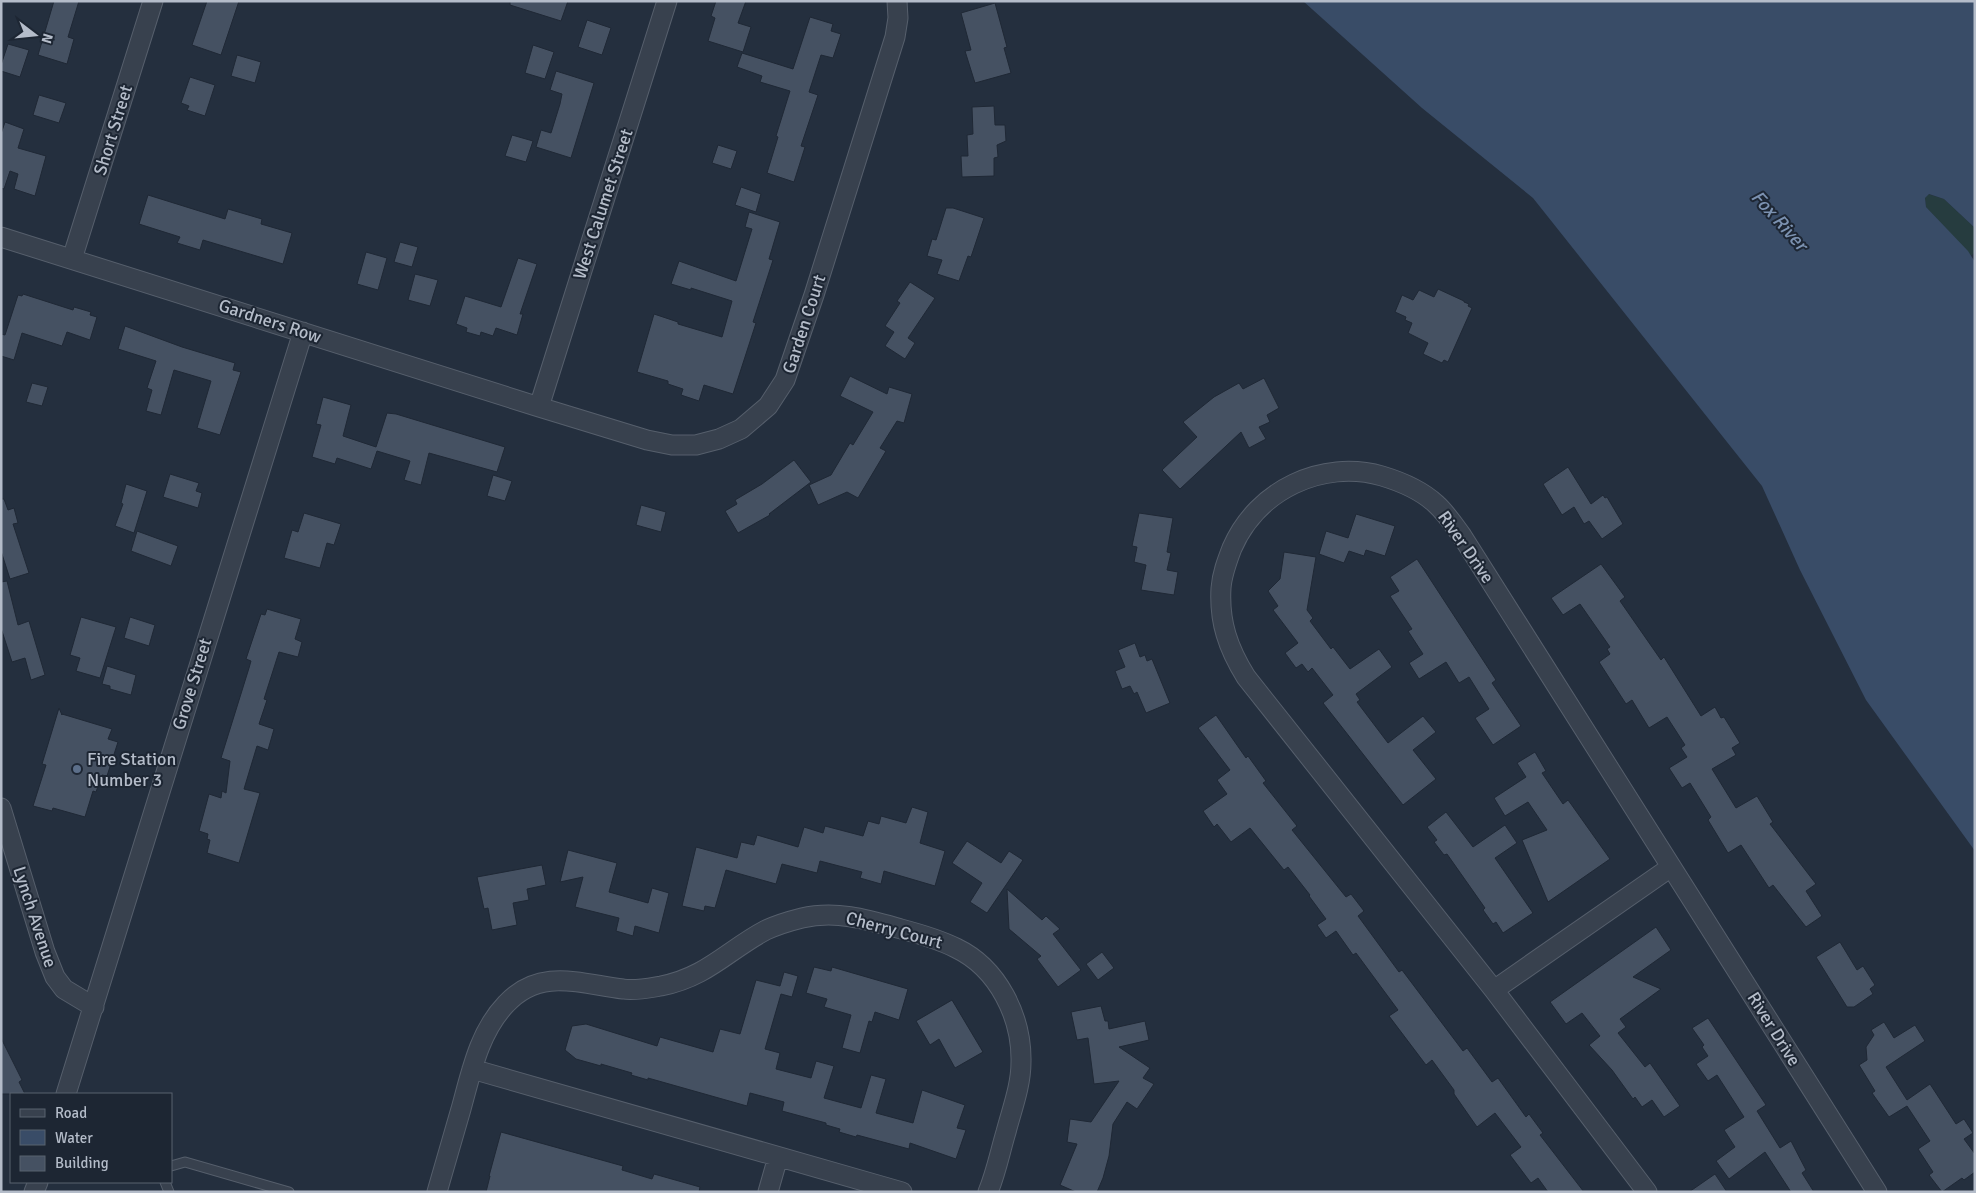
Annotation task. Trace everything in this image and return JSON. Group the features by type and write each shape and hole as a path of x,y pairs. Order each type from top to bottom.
{"street":[{"name":"Short Street","path":"72,259 153,1"},
{"name":"West Calumet Street","path":"539,407 667,1"},
{"name":"Garden Court","path":"539,407 647,440 686,446 719,439 741,429 768,406 785,380 814,295 895,37 898,18 897,1"},
{"name":"Gardners Row","path":"1,237 539,407"},
{"name":"Grove Street","path":"66,1093 303,332"},
{"name":"River Drive","path":"1647,1192 1494,990 1246,677 1228,645 1222,618 1221,588 1227,559 1240,532 1249,520 1262,505 1292,484 1341,471 1374,474 1408,485 1436,504 1462,536 1877,1192"},
{"name":"Lynch Avenue","path":"1,808 45,952 55,977 64,989 94,1007"},
{"path":"1494,990 1671,867"},
{"name":"Cherry Court","path":"437,1192 472,1069 486,1034 506,1004 518,994 544,982 562,980 579,981 626,990 663,986 697,974 755,937 786,923 826,915 861,918 928,937 957,948 970,956 991,976 1001,989 1013,1013 1020,1045 1021,1064 1019,1081 988,1192"},
{"path":"472,1069 902,1192"},
{"path":"768,1192 778,1158"}],"lane":[{"path":"172,1166 185,1162 289,1192"}],"green space":[{"path":"1928,194 1944,199 1975,228 1975,252 1971,256 1926,207 1925,198"}],"water":[{"name":"Fox River","path":"1303,1 1975,1 1975,228 1944,199 1929,194 1925,198 1926,207 1968,251 1975,262 1975,851 1866,700 1800,570 1762,486 1533,198 1422,108"}],"building":[{"path":"54,1 79,1 68,37 74,39 67,64 38,55"},
{"path":"207,1 239,1 221,55 192,45"},
{"path":"510,1 568,1 561,21 510,5"},
{"path":"716,1 746,1 738,23 751,27 743,52 708,41 715,18 711,16"},
{"path":"995,3 1007,47 1004,48 1011,73 975,83 965,51 971,50 961,13"},
{"path":"810,17 833,24 831,31 841,34 833,58 821,55 809,92 818,95 801,146 805,147 794,182 767,173 790,91 760,82 762,76 737,67 742,53 793,69"},
{"path":"587,20 611,28 602,55 578,47"},
{"path":"8,44 29,50 20,77 1,71 1,65"},
{"path":"533,45 554,52 545,79 525,73"},
{"path":"237,55 261,62 255,83 231,76"},
{"path":"556,71 594,83 571,158 536,147 541,130 551,133 560,104 562,94 550,90"},
{"path":"190,77 215,85 205,116 187,110 189,106 181,103"},
{"path":"39,95 66,103 59,123 33,115"},
{"path":"994,106 995,125 1005,125 1006,141 997,145 998,157 994,158 994,176 962,177 961,156 968,156 967,135 973,134 972,107"},
{"path":"5,122 24,129 18,148 46,156 35,196 14,189 18,174 10,171 4,189 1,188 1,134"},
{"path":"512,135 533,141 526,162 505,156"},
{"path":"718,145 737,151 731,169 712,163"},
{"path":"741,187 761,194 756,212 735,205"},
{"path":"148,195 225,219 228,209 262,219 261,224 292,233 283,264 203,240 200,250 177,243 180,237 139,224"},
{"path":"946,208 953,208 984,218 971,257 968,256 959,281 937,274 942,260 927,256 932,239 936,240"},
{"path":"749,212 780,222 769,259 773,260 753,322 756,323 733,394 704,385 699,401 681,395 683,389 668,384 668,381 637,372 654,314 678,322 678,324 722,337 732,301 691,288 691,290 671,284 679,261 736,281 752,229 745,227"},
{"path":"400,242 418,247 412,267 394,262"},
{"path":"366,252 387,258 378,290 357,284"},
{"path":"518,258 537,264 520,314 523,314 517,335 496,328 493,336 481,332 480,336 466,332 467,328 456,324 465,296 501,307"},
{"path":"415,274 438,280 430,306 408,300"},
{"path":"910,282 935,298 908,338 915,343 905,359 885,346 894,332 885,326 900,303 897,301"},
{"path":"1438,289 1464,301 1472,308 1448,362 1444,360 1442,363 1423,354 1428,343 1408,333 1412,323 1405,320 1406,317 1395,312 1402,295 1413,300 1419,290 1434,297"},
{"path":"23,294 73,310 74,307 91,312 90,315 97,317 90,340 67,332 62,346 22,333 14,360 1,356 1,334 5,335 18,295 22,296"},
{"path":"125,326 182,347 235,363 233,370 241,372 220,435 197,428 211,381 174,370 161,415 146,411 152,390 147,388 156,361 118,349"},
{"path":"850,376 887,394 889,387 912,394 904,423 897,421 880,448 886,451 858,498 847,492 818,505 809,485 831,475 850,443 853,445 873,412 840,396"},
{"path":"1264,378 1279,408 1267,415 1270,422 1259,427 1266,439 1249,448 1241,432 1180,489 1162,470 1197,437 1183,422 1214,397 1239,383 1243,389"},
{"path":"32,383 48,387 42,406 26,402"},
{"path":"323,397 351,405 343,436 376,447 387,413 396,414 505,447 497,472 429,453 421,485 404,480 410,461 377,451 371,469 337,458 335,464 312,457 321,425 316,424"},
{"path":"794,460 811,482 770,515 738,533 725,511 737,504 735,500 762,484"},
{"path":"1568,467 1591,504 1603,495 1605,498 1607,497 1623,524 1602,539 1589,521 1584,524 1574,507 1562,515 1543,484"},
{"path":"170,474 199,483 196,491 202,493 198,508 163,497"},
{"path":"493,475 512,481 505,501 487,496"},
{"path":"126,484 147,491 134,533 115,526 123,504 121,503"},
{"path":"1,499 4,499 8,510 14,508 18,523 13,524 29,573 10,579 1,551"},
{"path":"641,505 666,512 661,532 636,525"},
{"path":"304,513 341,524 334,545 327,543 320,568 284,558 292,530 298,532"},
{"path":"1139,513 1173,518 1167,552 1171,553 1167,570 1178,572 1174,595 1141,590 1146,565 1134,562 1137,547 1132,546"},
{"path":"1356,514 1395,526 1385,556 1366,550 1364,556 1349,551 1344,563 1319,554 1326,531 1348,538"},
{"path":"137,531 178,546 171,566 131,551"},
{"path":"1284,552 1316,557 1307,610 1313,618 1310,621 1331,649 1333,647 1350,669 1379,649 1392,667 1356,694 1360,700 1357,702 1388,743 1423,716 1436,732 1413,750 1436,779 1403,805 1323,703 1333,695 1312,668 1308,672 1302,664 1296,668 1285,653 1298,643 1273,610 1278,606 1268,591 1280,579"},
{"path":"1417,559 1496,680 1492,683 1521,726 1493,745 1475,718 1489,709 1469,677 1459,683 1446,662 1419,679 1409,663 1423,654 1408,631 1412,629 1390,596 1399,591 1390,577"},
{"path":"1601,564 1625,597 1620,601 1661,660 1664,657 1701,716 1715,707 1721,718 1724,717 1740,743 1732,748 1736,755 1712,769 1736,808 1757,796 1773,822 1770,824 1816,884 1806,891 1822,916 1806,927 1773,885 1769,888 1741,845 1728,853 1708,820 1711,817 1690,783 1682,788 1669,768 1687,757 1681,748 1685,745 1667,717 1649,728 1632,700 1626,704 1599,662 1610,654 1607,649 1610,647 1580,604 1563,615 1551,598"},
{"path":"7,581 18,625 29,621 45,675 31,680 25,658 12,662 1,628 1,582"},
{"path":"267,609 301,619 295,639 302,642 298,657 279,652 264,699 267,700 259,724 274,729 268,750 257,746 244,789 260,793 239,863 207,853 210,840 207,839 208,834 199,831 209,794 221,798 222,791 226,793 230,761 221,758 251,661 246,659 261,614 265,615"},
{"path":"81,617 116,627 100,678 76,671 80,658 70,655"},
{"path":"130,617 155,625 149,646 124,638"},
{"path":"1135,643 1140,657 1145,655 1147,661 1152,659 1170,703 1146,713 1137,692 1134,694 1130,686 1122,689 1115,671 1125,667 1118,650"},
{"path":"107,666 136,675 131,695 110,689 110,686 102,684"},
{"name":"Fire Station Number 3","path":"59,708 62,715 112,729 108,739 118,742 107,776 102,775 96,792 93,791 85,817 53,808 52,811 33,806 46,765 42,764"},
{"path":"1216,715 1246,758 1248,756 1266,781 1263,783 1297,826 1292,830 1346,897 1351,894 1364,911 1358,916 1399,972 1402,970 1463,1051 1467,1048 1492,1082 1498,1078 1526,1117 1529,1114 1543,1133 1540,1135 1584,1192 1548,1192 1538,1178 1531,1183 1510,1155 1521,1147 1495,1113 1477,1127 1454,1094 1454,1090 1432,1060 1426,1065 1389,1016 1398,1010 1356,953 1353,955 1336,931 1326,938 1317,925 1326,919 1288,867 1284,870 1250,828 1231,842 1217,824 1214,827 1203,811 1227,794 1217,780 1230,770 1198,728"},
{"path":"1535,752 1546,771 1542,773 1563,804 1568,800 1610,859 1548,902 1522,840 1547,830 1528,802 1505,816 1494,798 1526,777 1517,763"},
{"path":"912,807 928,812 920,843 945,851 935,886 884,871 881,884 860,878 862,872 820,861 817,873 782,864 776,884 726,870 715,908 705,906 704,911 682,906 696,847 737,858 741,842 754,845 757,835 798,847 804,827 823,833 825,826 863,836 868,821 879,824 881,816 906,823"},
{"path":"1446,812 1473,847 1505,825 1517,843 1495,858 1533,913 1503,933 1496,922 1493,924 1483,910 1485,908 1447,854 1444,855 1434,842 1437,840 1427,827"},
{"path":"967,841 1001,863 1009,851 1023,860 987,913 970,902 982,883 952,863"},
{"path":"568,850 617,863 609,892 648,903 652,888 669,893 659,933 635,926 633,936 616,931 619,918 575,907 583,877 560,882"},
{"path":"542,865 546,885 527,889 529,900 513,903 517,925 492,930 488,908 484,909 477,877"},
{"path":"1007,889 1042,920 1046,916 1060,929 1053,934 1081,970 1058,987 1037,959 1041,956 1009,929"},
{"path":"1656,927 1671,950 1633,977 1661,989 1620,1019 1626,1027 1618,1033 1645,1067 1650,1063 1680,1106 1664,1117 1652,1100 1642,1107 1635,1097 1633,1099 1612,1070 1589,1045 1600,1036 1582,1013 1566,1024 1550,1002"},
{"path":"1840,942 1857,970 1863,966 1875,985 1870,989 1873,994 1854,1007 1847,1007 1816,957"},
{"path":"1102,952 1114,968 1098,980 1086,964"},
{"path":"814,967 831,971 832,967 908,989 899,1020 875,1012 872,1022 869,1021 860,1053 842,1048 851,1015 824,1007 827,999 806,993"},
{"path":"784,972 798,976 792,997 781,994 765,1049 780,1053 776,1069 811,1078 816,1061 834,1066 824,1098 861,1108 871,1075 886,1079 876,1113 913,1123 922,1090 965,1105 957,1128 966,1130 956,1159 910,1143 909,1149 839,1132 840,1129 826,1125 826,1123 782,1111 784,1102 750,1093 747,1106 648,1078 648,1080 601,1064 601,1066 576,1059 565,1050 572,1026 586,1024 657,1046 660,1037 713,1052 720,1029 740,1034 756,980 780,986"},
{"path":"952,1000 983,1052 955,1068 939,1039 930,1045 916,1021"},
{"path":"1101,1006 1105,1021 1108,1021 1109,1029 1145,1021 1149,1040 1119,1047 1150,1068 1143,1078 1154,1084 1137,1109 1127,1102 1113,1124 1109,1156 1097,1192 1076,1192 1060,1185 1077,1144 1067,1142 1070,1119 1091,1122 1119,1081 1094,1084 1088,1038 1077,1040 1071,1012"},
{"path":"1708,1018 1766,1105 1757,1111 1780,1148 1791,1141 1806,1170 1802,1173 1814,1192 1791,1192 1765,1152 1729,1179 1716,1161 1735,1147 1724,1130 1744,1117 1717,1075 1708,1081 1696,1064 1708,1056 1702,1047 1704,1045 1692,1028"},
{"path":"1884,1022 1894,1038 1915,1025 1925,1041 1886,1067 1907,1100 1930,1084 1956,1124 1964,1119 1973,1133 1964,1139 1975,1154 1975,1172 1964,1180 1962,1178 1942,1192 1929,1175 1933,1172 1918,1149 1930,1141 1907,1106 1889,1117 1872,1093 1875,1091 1859,1065 1867,1060 1866,1047 1874,1035 1871,1030"},
{"path":"1,1038 22,1080 19,1082 24,1093 1,1094"},
{"path":"501,1132 623,1166 622,1170 652,1179 654,1174 700,1187 699,1192 486,1192"},
{"path":"1715,1174 1727,1192 1689,1192"}],"place":[{"name":"Fire Station Number 3","path":"77,769"}]}
